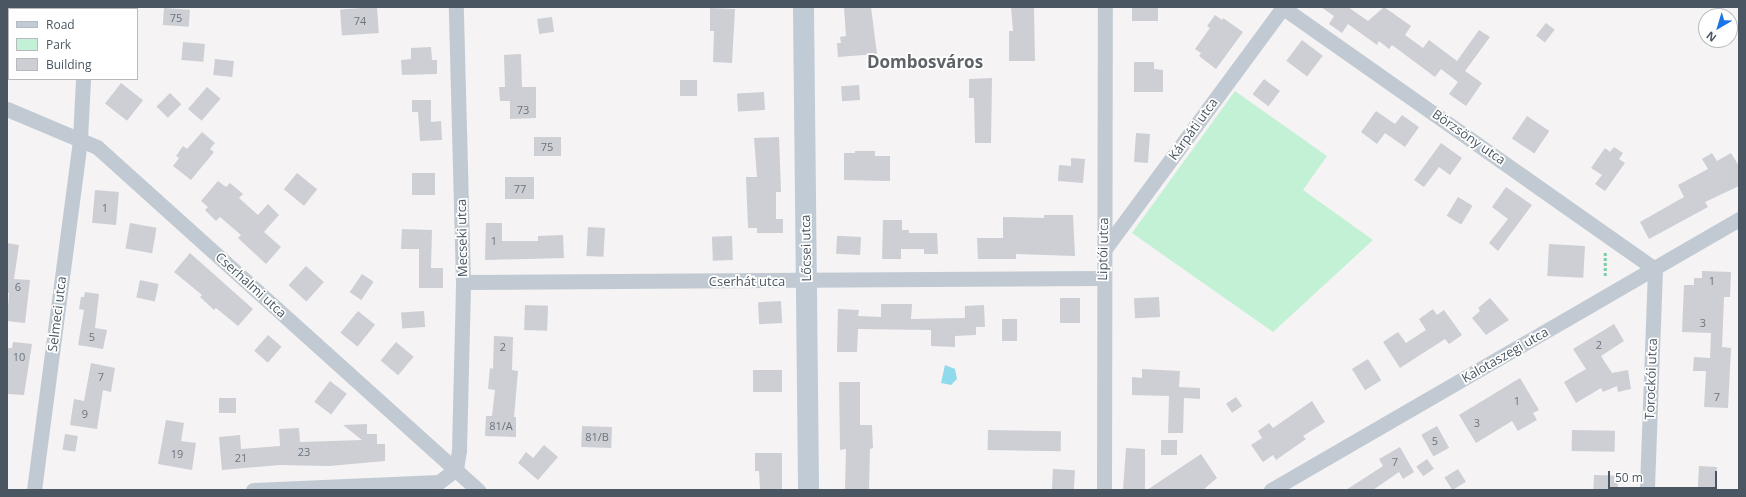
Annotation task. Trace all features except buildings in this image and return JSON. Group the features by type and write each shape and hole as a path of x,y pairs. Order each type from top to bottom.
{"street":[{"name":"Mecseki utca","path":"456,7 463,282 459,450 456,469"},
{"name":"Lőcsei utca","path":"802,7 808,490"},
{"name":"Liptói utca","path":"1104,490 1102,278 1104,250 1105,7"},
{"name":"Kárpáti utca","path":"1104,250 1282,7"},
{"name":"Börzsöny utca","path":"1282,7 1654,269"},
{"name":"Selmeci utca","path":"34,490 80,139 83,80"},
{"name":"Cserhalmi utca","path":"7,109 97,147 478,490"},
{"name":"Kalotaszegi utca","path":"1271,490 1739,219"},
{"name":"Torockói utca","path":"1647,490 1654,269"},
{"name":"Cserhát utca","path":"463,282 1102,278"},
{"path":"253,490 439,482 456,469"}],"path":[{"path":"1605,276 1606,234"}],"green space":[{"path":"1235,91 1327,156 1303,190 1373,240 1273,332 1132,233"}],"water":[{"path":"945,365 955,369 957,379 951,385 941,383"}],"district":[{"name":"Dombosváros","path":"925,62"}]}
